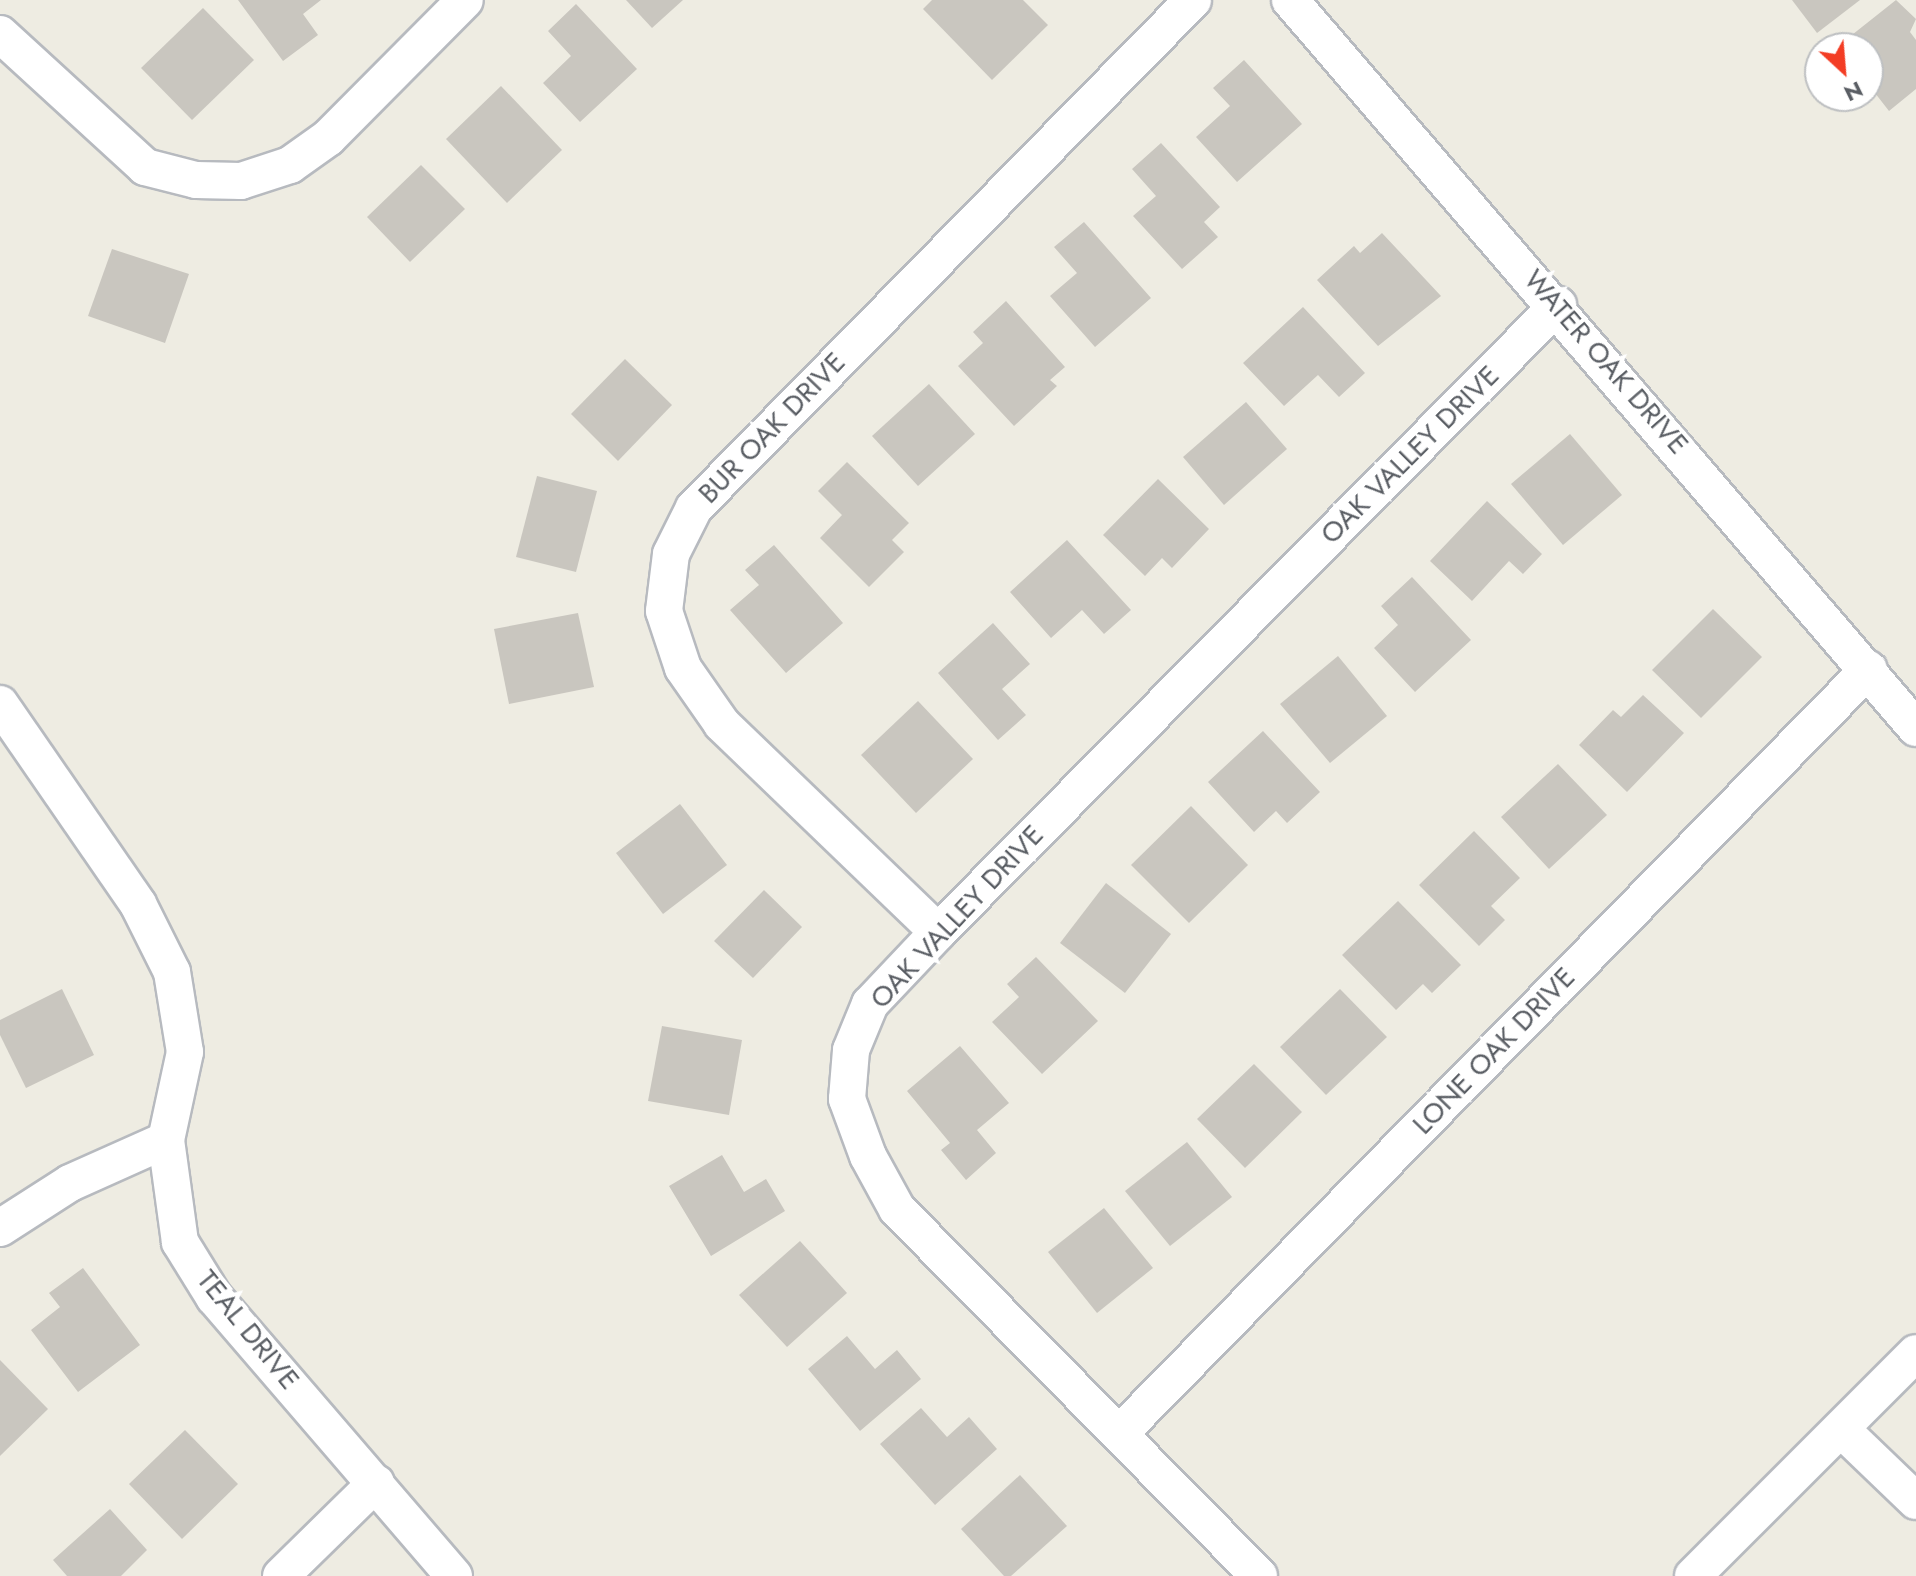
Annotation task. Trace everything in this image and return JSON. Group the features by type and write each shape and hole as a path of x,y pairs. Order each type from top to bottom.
{"street":[{"path":"0,34 145,167 196,180 241,181 290,165 328,138 465,0"},
{"name":"BUR OAK DRIVE","path":"938,932 722,724 683,668 664,611 671,554 694,508 1193,0"},
{"name":"WATER OAK DRIVE","path":"1290,0 1558,305 1916,728"},
{"name":"OAK VALLEY DRIVE","path":"1259,1576 897,1209 868,1156 847,1099 851,1050 870,1004 938,932 1558,305"},
{"name":"LONE OAK DRIVE","path":"1119,1434 1869,669"},
{"name":"TEAL DRIVE","path":"0,704 130,891 172,972 185,1052 166,1140 180,1242 214,1297 454,1576"},
{"path":"0,1228 70,1183 166,1140"},
{"path":"1693,1576 1916,1353"},
{"path":"1841,1429 1916,1501"},
{"path":"281,1576 376,1483"}],"building":[{"path":"238,0 321,0 303,14 318,35 283,61"},
{"path":"626,0 683,0 652,28"},
{"path":"932,0 1023,0 1048,25 992,80 923,9"},
{"path":"1792,0 1860,0 1818,32"},
{"path":"1896,0 1916,19 1910,32 1916,40 1916,89 1889,111 1884,105 1884,32 1856,32"},
{"path":"576,4 637,69 580,122 543,83 571,56 548,31"},
{"path":"203,8 254,60 192,120 141,68"},
{"path":"1244,60 1302,124 1237,182 1196,137 1230,106 1213,88"},
{"path":"501,86 562,150 507,203 446,139"},
{"path":"1161,143 1220,207 1204,222 1218,237 1182,269 1133,216 1156,196 1132,169"},
{"path":"421,165 465,209 410,262 367,217"},
{"path":"1084,222 1151,298 1095,347 1050,296 1077,273 1054,247"},
{"path":"1382,233 1441,296 1378,346 1317,280 1354,246 1360,253"},
{"path":"112,249 189,274 165,343 88,316"},
{"path":"1006,301 1065,367 1050,380 1057,386 1014,426 958,366 983,343 973,332"},
{"path":"1303,307 1365,373 1339,397 1318,375 1284,406 1243,363"},
{"path":"625,359 672,405 618,461 571,414"},
{"path":"929,384 975,434 918,486 872,436"},
{"path":"1246,402 1287,449 1224,505 1183,457"},
{"path":"1570,434 1622,495 1563,545 1511,484"},
{"path":"847,462 909,523 892,540 904,552 869,587 820,538 842,515 818,491"},
{"path":"537,476 597,491 576,572 516,557"},
{"path":"1158,479 1209,529 1172,568 1162,558 1145,576 1103,535"},
{"path":"1487,501 1542,554 1523,574 1509,561 1472,601 1430,561"},
{"path":"1067,540 1131,610 1104,634 1082,610 1051,638 1010,592"},
{"path":"774,545 843,623 786,673 730,610 759,585 745,570"},
{"path":"1412,577 1471,640 1415,692 1374,648 1398,625 1381,606"},
{"path":"1713,609 1762,657 1701,718 1652,670"},
{"path":"578,613 594,687 509,704 494,629"},
{"path":"993,623 1030,664 1002,689 1026,715 998,740 938,673"},
{"path":"1338,656 1387,716 1330,763 1280,704"},
{"path":"1643,695 1684,733 1627,792 1579,745 1613,710 1621,717"},
{"path":"918,701 973,759 916,813 861,755"},
{"path":"1263,731 1320,792 1287,823 1276,811 1254,832 1208,782"},
{"path":"1558,764 1607,815 1549,869 1501,817"},
{"path":"680,804 727,865 663,914 616,853"},
{"path":"1191,806 1248,865 1189,923 1131,865"},
{"path":"1474,831 1520,878 1491,906 1505,920 1479,946 1419,885"},
{"path":"1106,883 1171,934 1125,993 1060,943"},
{"path":"764,890 802,927 753,978 714,941"},
{"path":"1398,901 1461,965 1432,993 1423,984 1396,1010 1342,955"},
{"path":"1036,957 1098,1021 1042,1074 992,1022 1019,997 1007,984"},
{"path":"62,989 94,1055 26,1088 0,1035 0,1020"},
{"path":"1340,989 1387,1037 1326,1095 1280,1047"},
{"path":"662,1026 742,1040 729,1115 648,1101"},
{"path":"960,1046 1009,1103 977,1130 996,1153 966,1180 941,1150 950,1143 907,1091"},
{"path":"1254,1064 1302,1112 1245,1168 1197,1119"},
{"path":"1187,1142 1232,1197 1170,1246 1125,1191"},
{"path":"722,1155 744,1192 766,1179 785,1211 711,1256 669,1186"},
{"path":"1104,1208 1153,1268 1097,1313 1048,1252"},
{"path":"800,1241 847,1293 787,1347 739,1295"},
{"path":"83,1268 140,1345 78,1392 31,1330 60,1307 49,1293"},
{"path":"847,1336 875,1369 897,1350 921,1379 860,1431 808,1369"},
{"path":"0,1360 48,1409 0,1456"},
{"path":"921,1408 947,1437 969,1417 997,1449 935,1505 880,1444"},
{"path":"185,1430 238,1484 182,1539 129,1484"},
{"path":"1020,1475 1067,1526 1011,1576 1004,1576 961,1529"},
{"path":"110,1509 147,1550 121,1576 67,1576 53,1560"}]}
